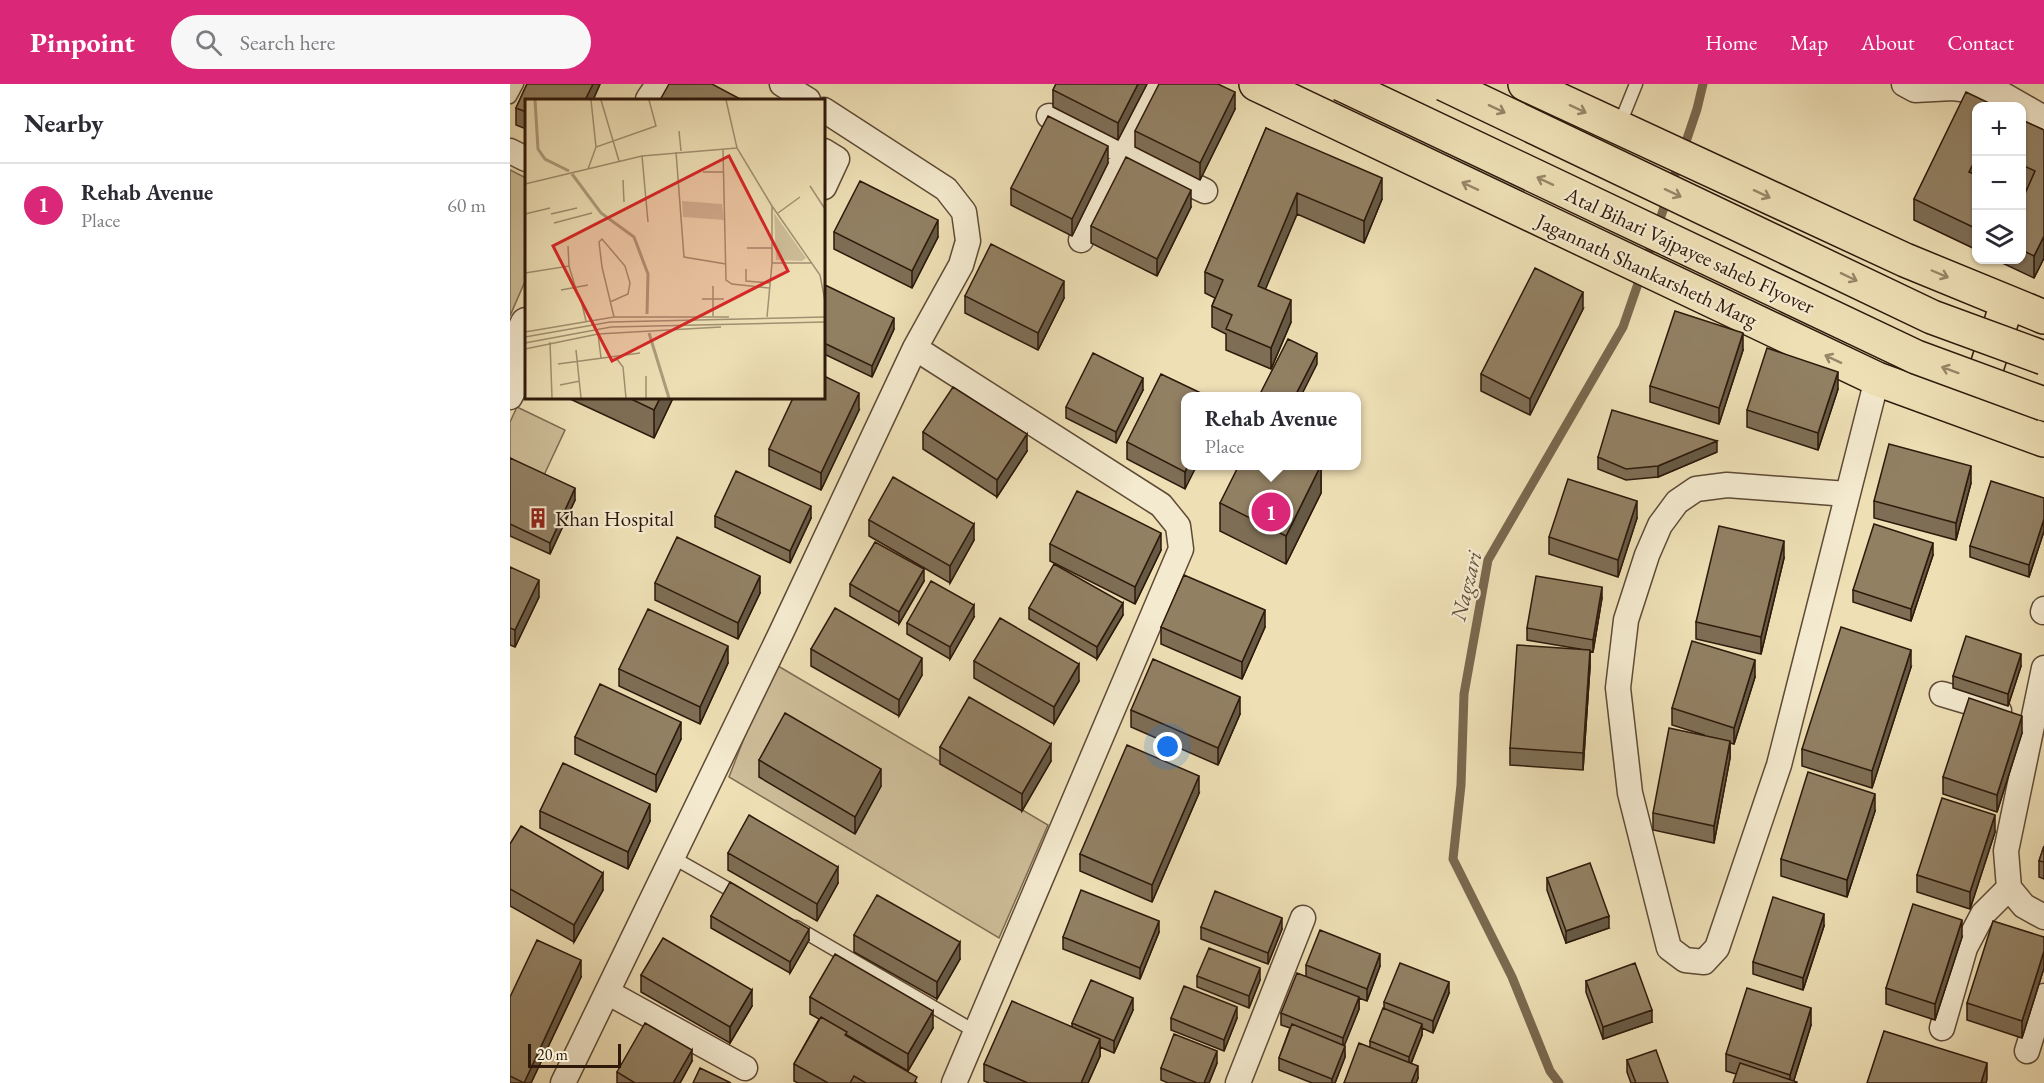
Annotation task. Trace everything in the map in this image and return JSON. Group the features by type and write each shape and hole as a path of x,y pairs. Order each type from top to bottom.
{"main road":[{"name":"Jagannath Shankarsheth Marg","path":"1256,84 1877,380 2044,440"},
{"name":"Atal Bihari Vajpayee saheb Flyover","path":"1341,84 1916,357 2044,404"},
{"name":"Atal Bihari Vajpayee saheb Flyover","path":"1444,84 1932,317 2044,358"},
{"path":"1525,84 1905,260 2007,303 2043,314"},
{"path":"1972,414 2007,303"}],"street":[{"path":"652,99 662,84"},
{"path":"782,84 806,99"},
{"path":"1081,240 1160,84"},
{"path":"1904,84 1915,90 2000,89 2044,118"},
{"path":"562,1083 915,348 961,265 968,241 964,212 946,189 825,111"},
{"path":"1049,116 1205,192"},
{"path":"510,151 525,158"},
{"path":"825,152 837,159 825,185"},
{"path":"510,357 525,325"},
{"path":"915,348 1161,505 1178,526 1181,549 954,1083"},
{"path":"510,398 525,368"},
{"path":"1847,494 1727,484 1696,489 1677,502 1660,525 1647,555 1626,620 1618,688 1630,793 1669,948 1685,960 1704,962 1717,948 1779,765 1877,380"},
{"path":"2044,668 2039,723 2006,851 2010,888 2024,906 2044,917"},
{"path":"1942,694 2039,723"},
{"path":"1942,1028 1965,948 1983,914 2010,888"},
{"path":"1238,1083 1303,918"},
{"path":"607,992 745,1068"},
{"path":"2026,1051 2044,996"}],"lane":[{"path":"510,97 517,84"},
{"path":"1619,127 1636,84"},
{"path":"672,857 750,902"},
{"path":"780,918 976,1032"}],"shaded area":[{"path":"510,170 525,178 525,281 510,316"},
{"path":"517,407 565,430 544,475 510,459 510,422"},
{"path":"773,663 1048,825 999,938 729,777"}],"building":[{"path":"527,84 593,84 586,99 525,99 525,112 516,108"},
{"path":"669,84 712,84 740,99 661,99"},
{"path":"1056,84 1138,84 1118,123 1053,90"},
{"path":"1159,84 1218,84 1235,92 1200,163 1135,131"},
{"path":"1966,92 1987,102 1972,102 1972,166 1969,172 1972,173 1972,227 1914,199"},
{"path":"1048,116 1108,146 1072,219 1011,188"},
{"path":"2026,122 2044,130 2044,236 2034,256 2026,252 2026,191 2035,171 2026,167"},
{"path":"1266,128 1382,178 1364,221 1297,193 1258,286 1291,300 1271,348 1226,329 1232,315 1212,306 1223,280 1205,272"},
{"path":"1126,157 1191,190 1157,259 1091,226"},
{"path":"860,181 938,220 912,271 834,232"},
{"path":"991,244 1064,281 1038,333 965,296"},
{"path":"1535,268 1583,292 1530,399 1481,374"},
{"path":"825,285 894,318 872,366 825,343"},
{"path":"1675,311 1743,333 1719,408 1650,386"},
{"path":"1288,339 1317,353 1297,392 1261,392"},
{"path":"1767,348 1838,372 1818,433 1747,410"},
{"path":"1093,353 1143,378 1116,432 1066,407"},
{"path":"1161,374 1199,392 1181,392 1181,470 1127,442"},
{"path":"825,376 859,393 821,473 769,449 793,399 825,399"},
{"path":"953,387 1027,434 997,480 923,432"},
{"path":"631,399 660,399 654,410"},
{"path":"1612,410 1717,441 1658,466 1626,469 1598,457"},
{"path":"1889,444 1971,466 1956,523 1874,501"},
{"name":"Khan Hospital","path":"510,458 575,488 550,543 510,524"},
{"path":"1236,470 1319,470 1286,536 1220,503"},
{"path":"736,471 811,506 790,551 715,516"},
{"path":"893,477 974,524 950,566 869,520"},
{"path":"1568,479 1637,501 1618,560 1549,537"},
{"path":"1991,481 2044,498 2044,519 2029,565 1970,546"},
{"path":"1077,491 1161,533 1135,587 1050,544"},
{"path":"1874,524 1933,543 1911,609 1853,590"},
{"path":"1719,526 1784,541 1761,637 1696,622"},
{"path":"677,537 760,576 738,623 655,583"},
{"path":"875,542 924,569 899,612 850,584"},
{"path":"1054,564 1123,603 1097,647 1029,608"},
{"path":"510,567 539,580 515,630 510,628"},
{"path":"1184,575 1265,610 1242,662 1161,627"},
{"path":"1536,576 1602,587 1593,640 1527,628"},
{"path":"931,581 974,605 950,647 907,623"},
{"path":"835,608 922,658 899,700 811,649"},
{"path":"648,609 728,646 700,707 619,669"},
{"path":"1000,618 1079,664 1054,707 974,661"},
{"path":"1841,627 1911,650 1872,771 1802,749"},
{"path":"1966,636 2021,654 2008,694 1953,676"},
{"path":"1692,641 1755,660 1734,728 1672,708"},
{"path":"1517,645 1590,650 1583,753 1510,748"},
{"path":"1153,659 1240,697 1218,748 1131,710"},
{"path":"600,684 681,722 656,775 575,737"},
{"path":"969,697 1051,744 1022,794 940,747"},
{"path":"1969,698 2022,716 1997,795 1943,777"},
{"path":"785,713 881,769 855,817 759,760"},
{"path":"1669,728 1730,741 1714,826 1653,813"},
{"path":"1127,745 1199,776 1152,885 1080,854"},
{"path":"563,763 650,804 628,852 540,811"},
{"path":"1808,772 1875,794 1847,880 1781,859"},
{"path":"1942,798 1995,815 1970,892 1917,875"},
{"path":"749,815 838,867 817,904 728,853"},
{"path":"521,826 603,873 574,925 510,889 510,844"},
{"path":"2044,846 2044,862 2039,861"},
{"path":"1590,863 1609,916 1566,931 1547,878"},
{"path":"730,882 809,929 790,962 711,916"},
{"path":"1081,890 1159,921 1140,968 1063,937"},
{"path":"1215,891 1282,918 1268,953 1201,927"},
{"path":"877,895 960,942 937,982 854,935"},
{"path":"1773,897 1824,914 1803,978 1753,962"},
{"path":"1913,904 1962,920 1935,1004 1886,988"},
{"path":"1993,921 2044,937 2044,951 2022,1021 1967,1003"},
{"path":"1320,930 1380,954 1367,989 1306,965"},
{"path":"663,938 752,990 730,1027 641,975"},
{"path":"537,940 581,960 524,1083 510,1076 510,997"},
{"path":"1209,948 1260,968 1249,996 1197,976"},
{"path":"835,954 933,1011 908,1054 810,997"},
{"path":"1400,963 1449,982 1433,1021 1384,1002"},
{"path":"1635,963 1652,1010 1603,1027 1586,981"},
{"path":"1297,973 1359,997 1343,1038 1281,1013"},
{"path":"1091,980 1133,998 1114,1041 1072,1023"},
{"path":"1184,986 1237,1007 1224,1040 1171,1018"},
{"path":"1747,988 1811,1008 1790,1075 1726,1054"},
{"path":"1012,1001 1100,1039 1081,1083 1028,1083 984,1064"},
{"path":"1383,1008 1422,1024 1409,1057 1370,1041"},
{"path":"821,1017 847,1032 845,1035 917,1077 914,1083 866,1083 854,1076 850,1083 828,1083 794,1064"},
{"path":"645,1023 692,1050 673,1083 635,1083 617,1072"},
{"path":"1292,1024 1345,1046 1332,1079 1279,1058"},
{"path":"1884,1031 1987,1063 1981,1083 1867,1083"},
{"path":"1174,1034 1217,1051 1204,1083 1197,1083 1161,1068"},
{"path":"1359,1043 1418,1066 1411,1083 1344,1083"},
{"path":"1656,1050 1668,1083 1636,1083 1627,1060"},
{"path":"1740,1063 1797,1082 1797,1083 1733,1083"},
{"path":"700,1068 731,1083 693,1083"}],"waterway":[{"name":"Nagzari","path":"1646,261 1697,109 1703,84"},
{"name":"Nagzari","path":"1559,1083 1550,1071 1512,977 1453,859 1461,785 1464,694 1488,560 1623,327 1641,275"}],"place":[{"name":"Rehab Avenue","path":"1271,512"},
{"name":"Khan Hospital","path":"538,518"}]}
